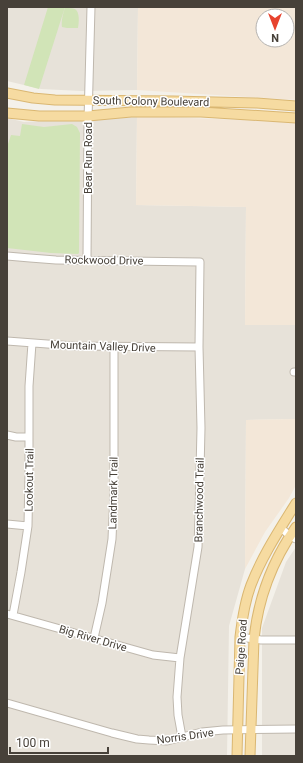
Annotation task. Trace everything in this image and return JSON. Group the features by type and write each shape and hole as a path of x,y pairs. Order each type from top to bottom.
{"main road":[{"name":"South Colony Boulevard","path":"7,93 55,100 244,102 296,106"},
{"path":"187,101 187,112"},
{"path":"244,102 252,115"},
{"name":"South Colony Boulevard","path":"7,113 39,116 88,116 131,112 187,112 296,118"},
{"name":"Paige Road","path":"237,756 240,637 242,622 251,586 260,565 296,503"},
{"name":"Paige Road","path":"250,756 254,639 256,623 261,600 275,563 293,538 296,527"}],"street":[{"name":"Bear Run Road","path":"87,260 88,116 91,7"},
{"name":"Rockwood Drive","path":"7,256 36,259 200,262"},
{"name":"Branchwood Trail","path":"182,737 178,714 180,658 198,547 200,262"},
{"name":"Mountain Valley Drive","path":"7,341 74,346 199,347"},
{"name":"Lookout Trail","path":"10,614 21,572 28,526 29,386 32,343"},
{"name":"Landmark Trail","path":"94,638 102,603 112,540 114,494 114,347"},
{"path":"7,435 29,437"},
{"path":"7,524 28,526"},
{"path":"281,528 293,538"},
{"name":"Big River Drive","path":"10,614 153,655 180,658"},
{"path":"240,637 261,640 296,640"},
{"name":"Norris Drive","path":"7,703 112,733 148,740 167,741 202,732 296,729"}],"shaded area":[{"path":"7,7 138,7 137,90 81,91 41,89 7,81"},
{"path":"138,7 296,7 296,100 137,90"},
{"path":"137,116 136,205 246,207 245,325 296,325 296,419 246,420 245,569 229,626 227,756 7,756 7,118 24,122"},
{"path":"137,116 296,123 296,325 245,325 246,207 136,205"},
{"path":"296,419 296,485 289,498 265,532 245,569 246,420"},
{"path":"296,547 296,756 262,756 262,628 286,562"}],"green space":[{"path":"48,7 65,7 39,89 24,85"},
{"path":"65,8 73,8 77,10 79,18 78,28 62,27 62,18"},
{"path":"22,124 44,127 72,124 77,127 80,133 78,254 51,253 7,248 7,147 11,135 20,136"}]}
